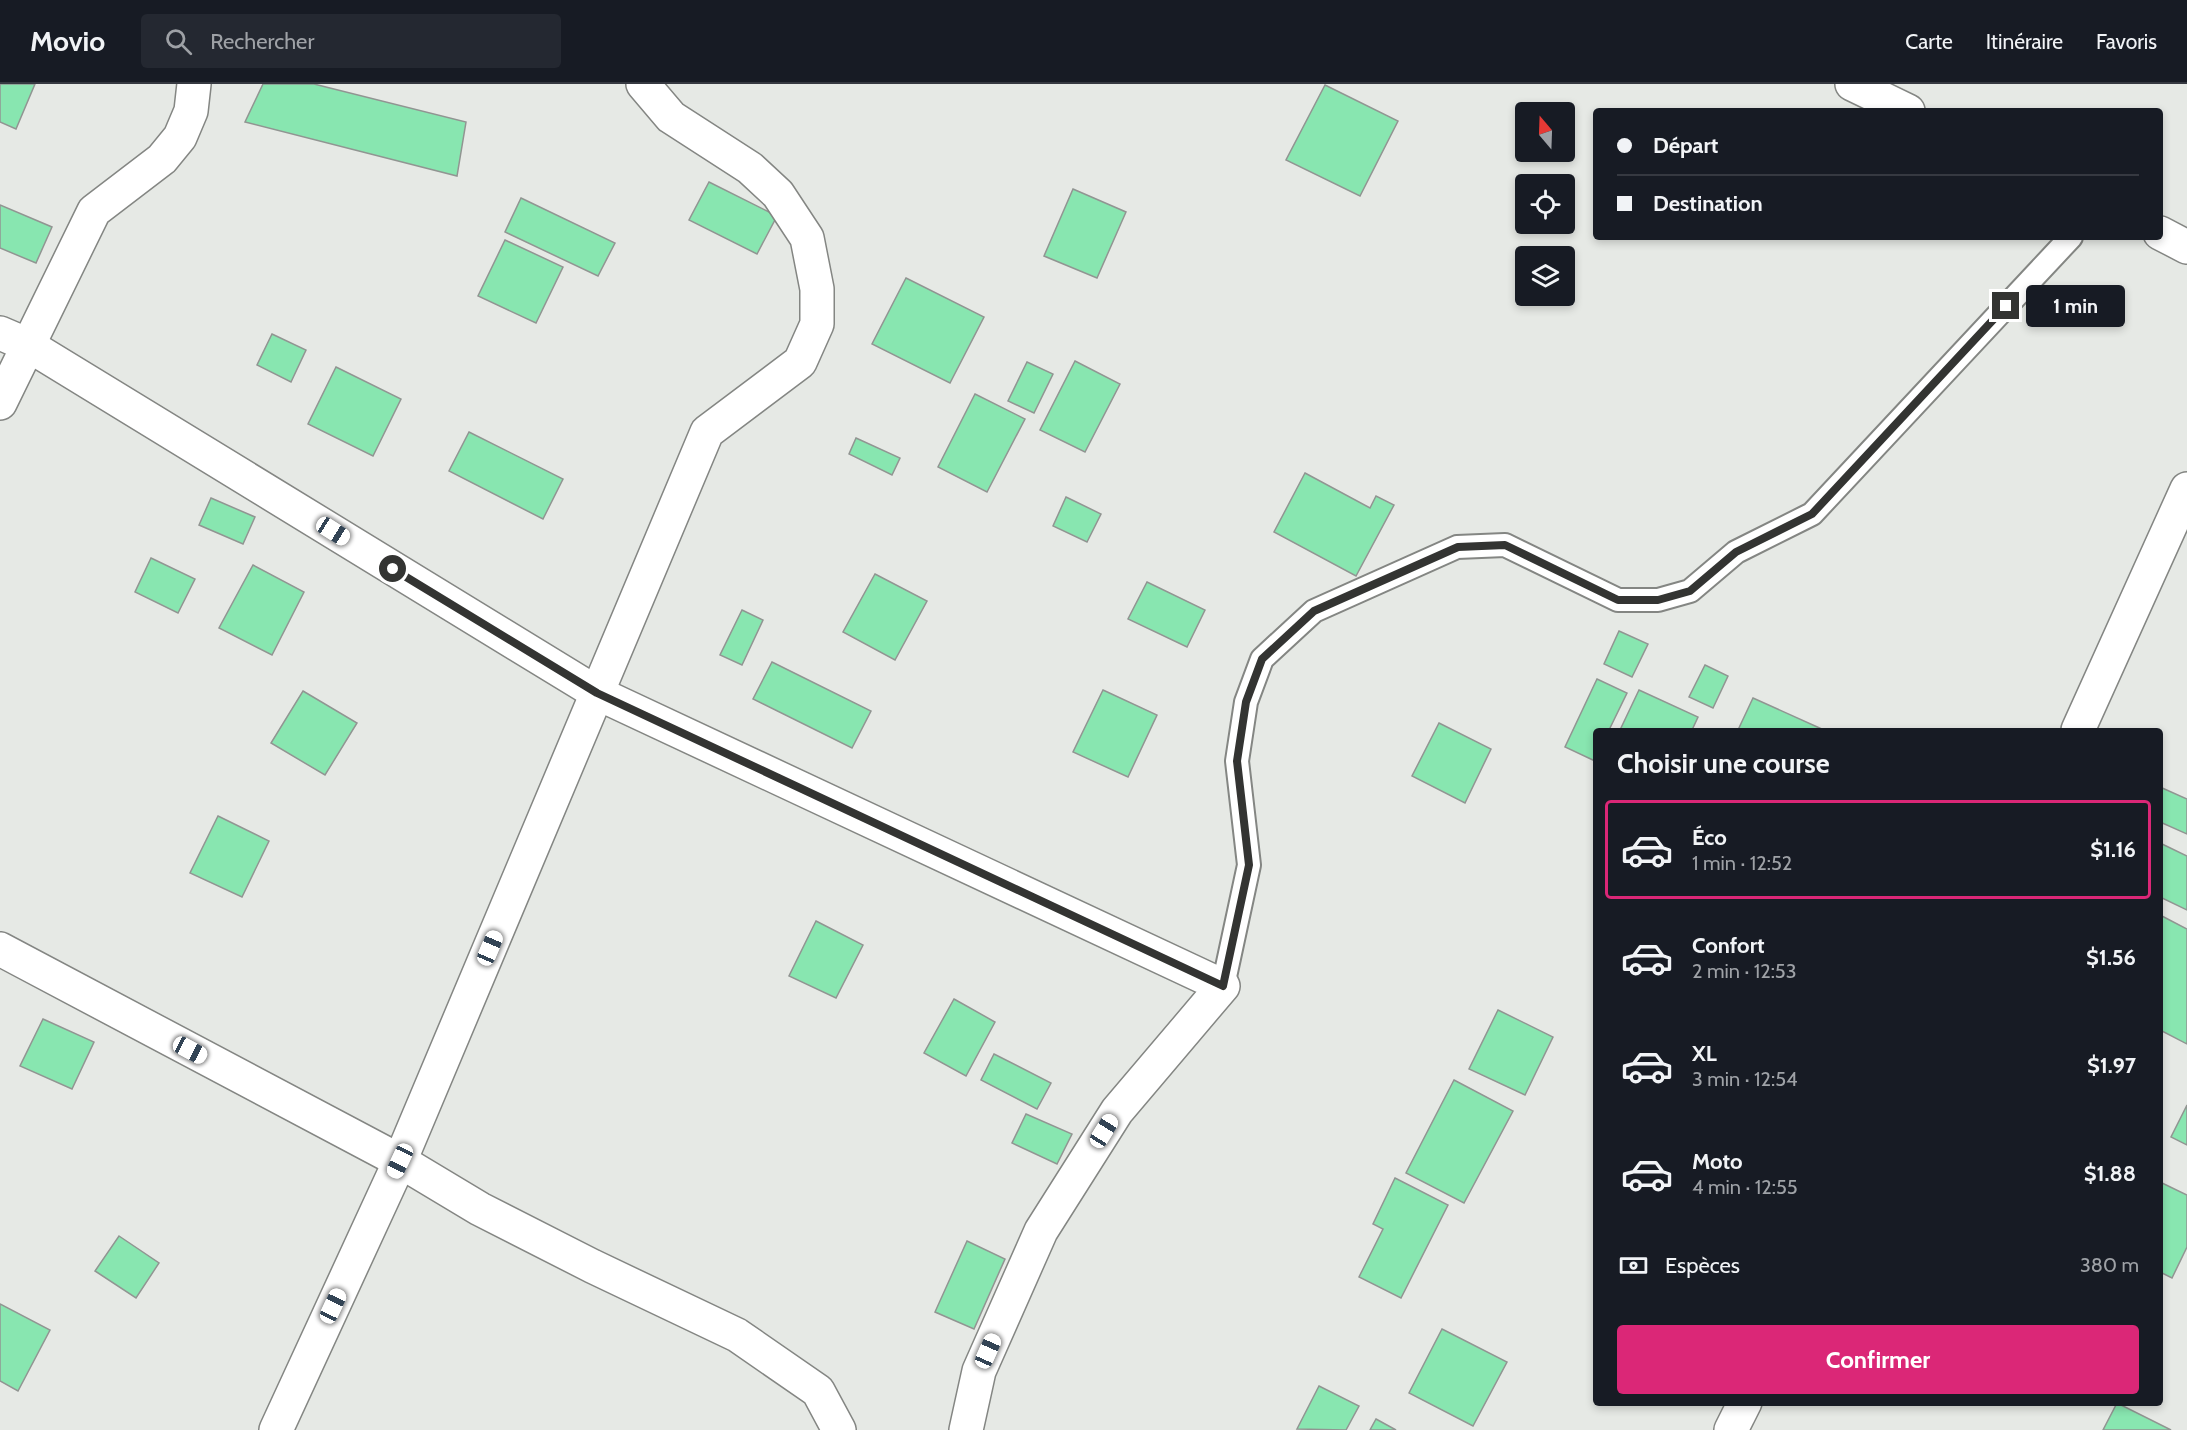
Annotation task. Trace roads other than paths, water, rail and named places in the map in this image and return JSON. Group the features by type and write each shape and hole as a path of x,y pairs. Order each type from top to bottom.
{"street":[{"path":"0,403 14,339 94,211 162,159 180,137 191,111 194,84"},
{"path":"276,1430 400,1161 707,432 800,363 817,324 817,289 807,238 778,194 750,168 671,117 643,84"},
{"path":"1852,84 1902,108"},
{"path":"2163,235 2187,247"},
{"path":"14,339 597,693 1223,986 1117,1111 1041,1231 979,1371 966,1430"},
{"path":"2079,728 2187,489"},
{"path":"0,949 400,1161 501,1219 592,1266 737,1335 818,1391 839,1430"},
{"path":"1731,1430 1743,1406"}],"lane":[{"path":"1223,986 1249,865 1237,761 1246,702 1262,659 1314,611 1458,547 1505,545 1618,600 1658,600 1690,591 1736,552 1812,514 2068,240"}]}
